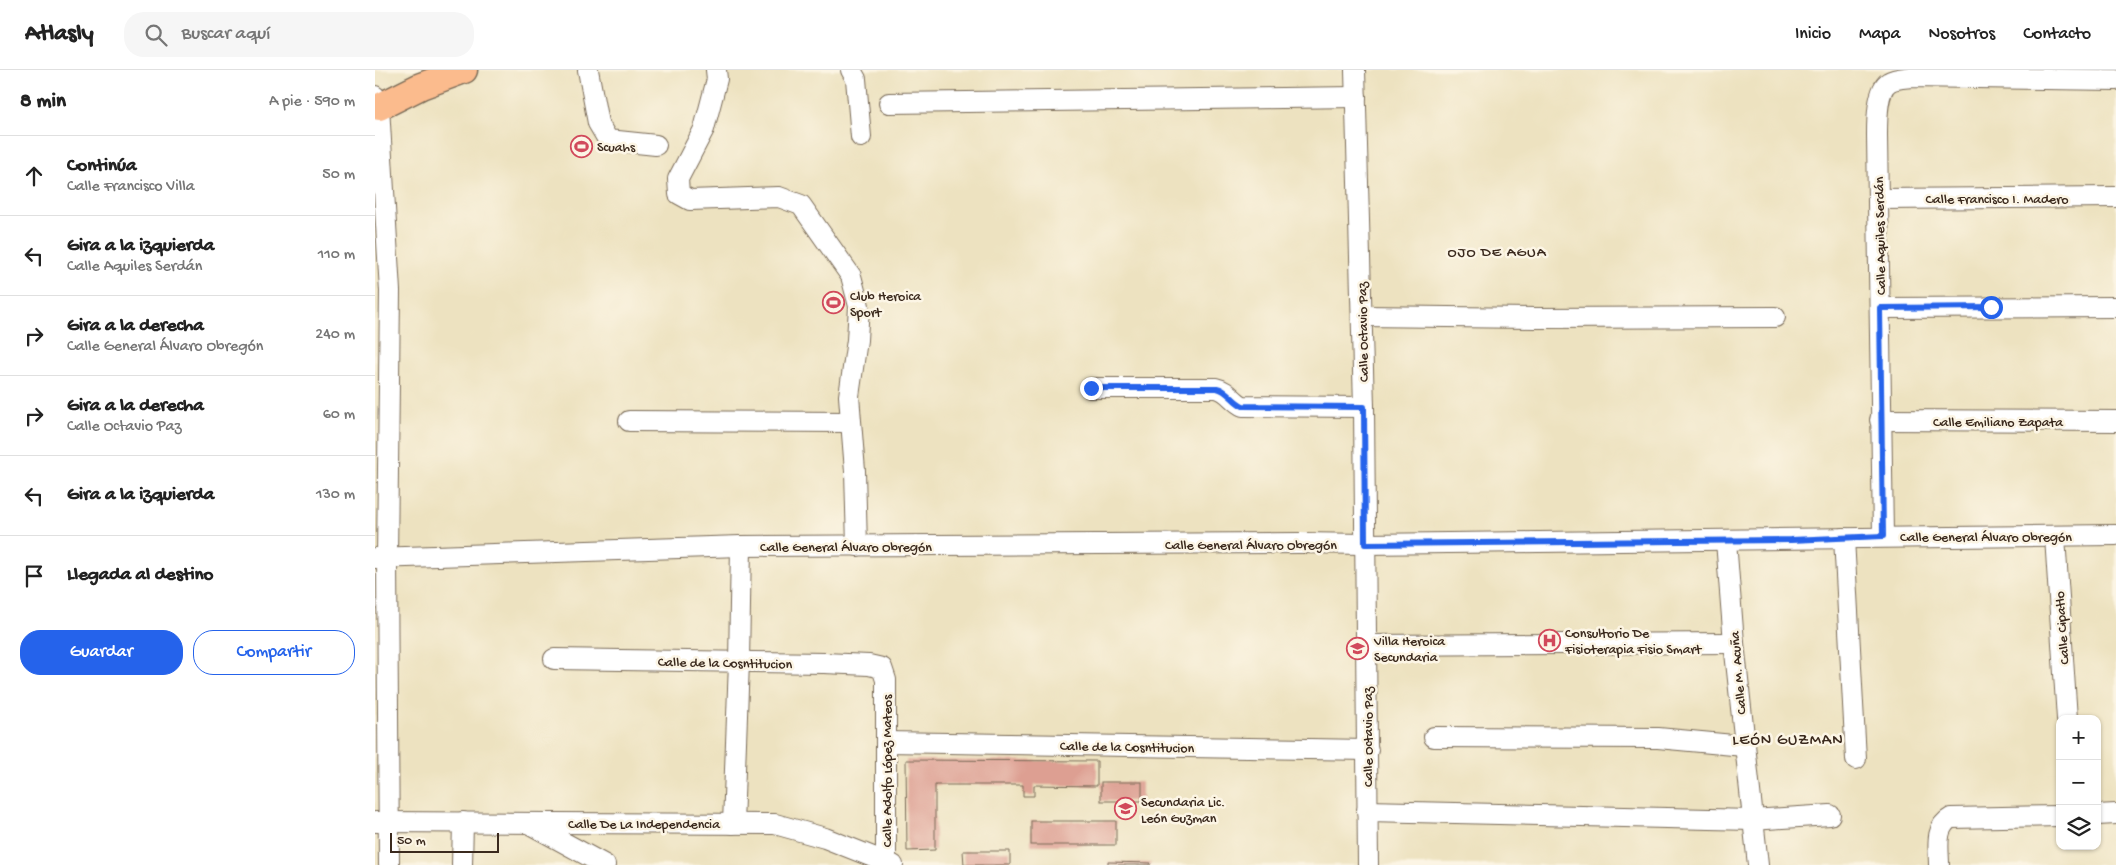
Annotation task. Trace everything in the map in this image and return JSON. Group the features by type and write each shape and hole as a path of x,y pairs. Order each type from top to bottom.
{"main road":[{"path":"376,104 464,70"}],"street":[{"path":"588,70 598,124 608,140 656,145"},
{"path":"716,70 717,79 704,129 679,179 679,194 690,200 779,197 801,205 851,276 859,306 857,340 850,384 857,546"},
{"path":"851,70 856,79 861,136"},
{"name":"Calle Octavio Paz","path":"1355,70 1364,407 1368,865"},
{"name":"Calle Aquiles Serdán","path":"1883,536 1877,135 1881,96 1885,86 1890,81 1912,77 2116,80"},
{"path":"889,103 1356,96"},
{"path":"376,104 383,291 382,822 389,865"},
{"name":"Calle Francisco I. Madero","path":"1879,199 2116,197"},
{"path":"1880,308 2116,307"},
{"path":"1362,316 1535,318 1775,317"},
{"path":"1091,388 1217,388 1224,391 1236,403 1243,406 1364,407"},
{"name":"Calle Emiliano Zapata","path":"1880,420 2116,421"},
{"path":"629,421 851,422"},
{"name":"Calle General Álvaro Obregón","path":"381,558 741,546 1365,544 1726,540 1883,536 2055,537 2116,535"},
{"name":"Calle Cipatlo","path":"2055,537 2067,715"},
{"path":"1844,538 1856,759"},
{"name":"Calle M. Acuña","path":"1726,540 1744,746 1758,865"},
{"path":"733,824 741,546"},
{"path":"1367,645 1734,643"},
{"name":"Calle de la Cosntitucion","path":"554,658 878,666 884,672 886,680"},
{"name":"Calle Adolfo López Mateos","path":"886,680 889,864"},
{"path":"1434,737 1658,738 1744,746"},
{"name":"Calle de la Cosntitucion","path":"886,742 1368,750"},
{"path":"1367,811 1752,820 1829,815"},
{"path":"2101,815 2116,814"},
{"path":"1939,865 1940,831 1945,822 1951,818 2056,816"},
{"name":"Calle De La Independencia","path":"382,822 775,824 825,838 889,864"},
{"path":"463,822 463,865"},
{"path":"526,822 593,862"}],"building":[{"path":"906,760 1097,761 1097,786 1034,785 1034,796 1023,796 1023,785 935,785 935,850 907,851"},
{"path":"1101,782 1142,782 1142,801 1101,801"},
{"path":"1031,821 1116,821 1116,845 1031,845"},
{"path":"963,851 1010,851 1010,865 964,865"},
{"path":"1108,862 1151,863 1150,865 1108,865"}],"place":[{"name":"Scuahs","path":"581,146"},
{"name":"Club Heroica Sport","path":"834,303"},
{"name":"Consultorio De Fisioterapia Fisio Smart","path":"1549,640"},
{"name":"Villa Heroica Secundaria","path":"1358,648"},
{"name":"Secundaria Lic. León Guzman","path":"1125,809"}],"district":[{"name":"OJO DE AGUA","path":"1497,251"},
{"name":"LEÓN GUZMAN","path":"1788,738"}],"route":[{"path":"1091,388 1217,388 1224,391 1236,403 1243,406 1364,407 1365,544 1791,540 1883,536 1880,308 1991,307"}]}
